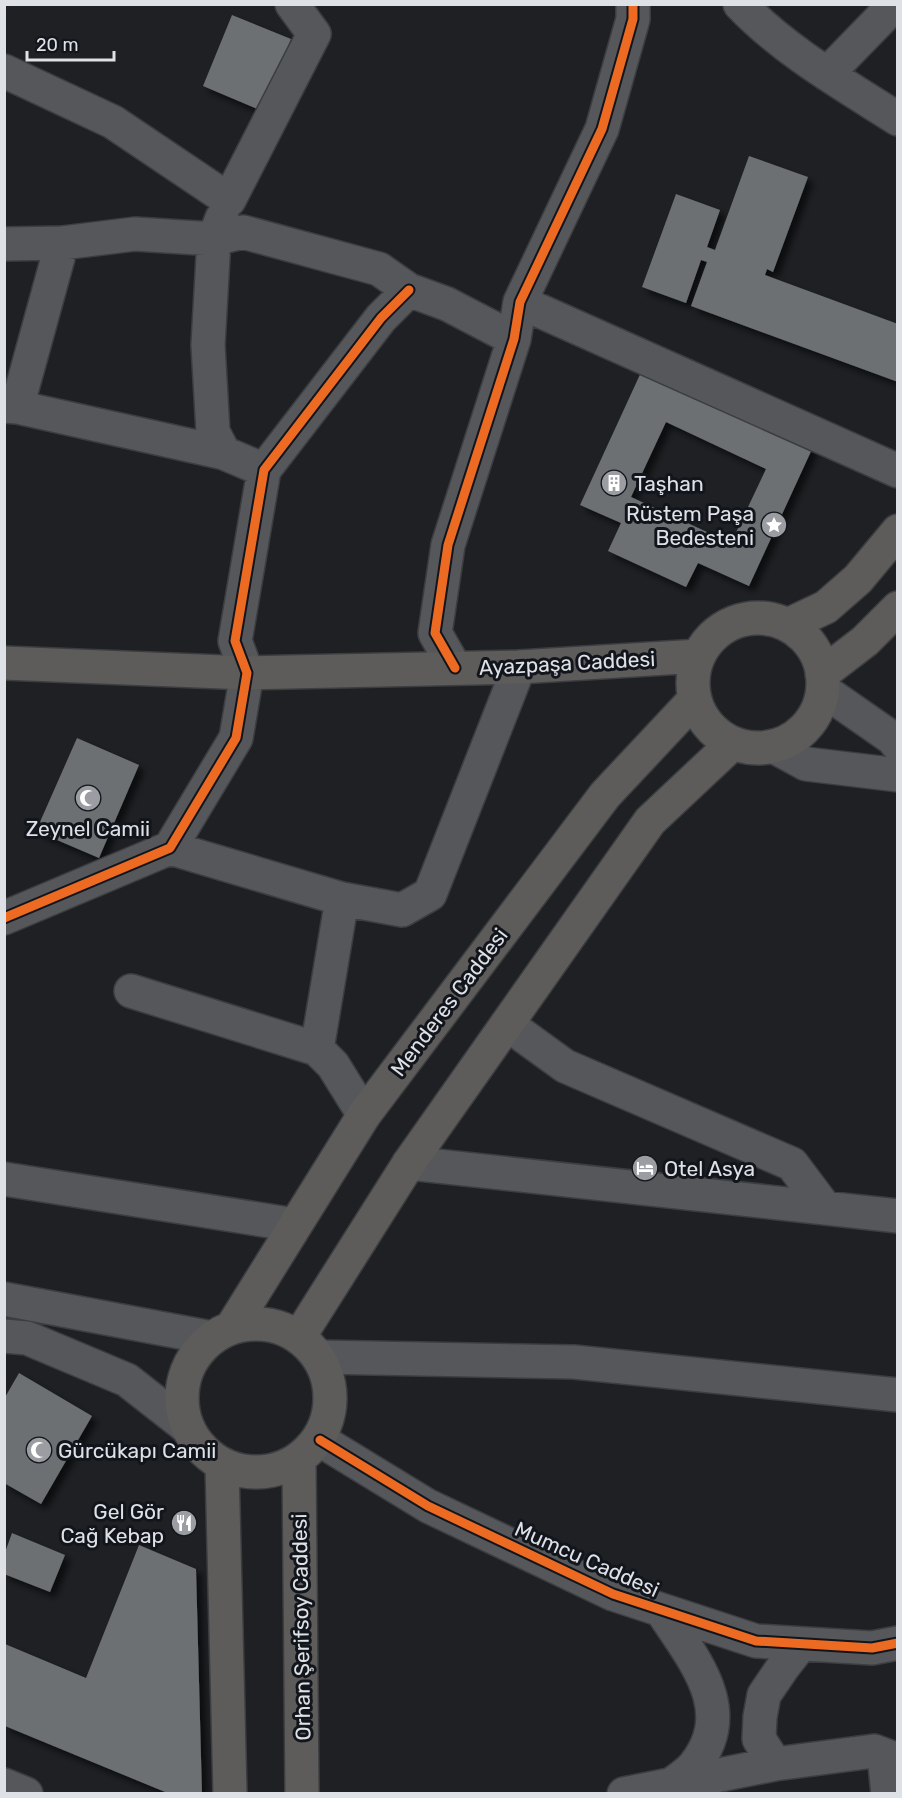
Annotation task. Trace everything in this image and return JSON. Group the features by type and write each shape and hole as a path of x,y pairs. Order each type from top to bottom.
{"main road":[{"path":"788,625 826,607 858,579 897,531"},
{"path":"822,682 897,608"},
{"path":"748,618 769,619 788,625 805,638 816,654 822,682 817,710 806,726 791,739 773,746 752,747 733,743 716,732 703,717 695,699 693,677 699,656 711,637 729,624 748,618"},
{"name":"Ayazpaşa Caddesi","path":"4,663 247,673 519,667 699,656"},
{"name":"Menderes Caddesi","path":"222,1333 296,1226 364,1115 605,795 695,699"},
{"path":"309,1347 409,1163 650,821 733,743"},
{"path":"255,1323 278,1326 309,1347 330,1384 331,1413 309,1450 272,1472 247,1473 222,1465 201,1449 187,1427 181,1403 184,1378 194,1356 222,1333 255,1323"},
{"name":"Orhan Şerifsoy Caddesi","path":"302,1794 309,1450"},
{"path":"222,1465 230,1794"}],"street":[{"path":"224,453 213,432 208,345 214,239 229,200 314,34 292,4"},
{"path":"455,668 435,633 448,545 514,339 520,302 602,129 633,19 633,4"},
{"path":"740,4 756,20 827,74 897,119"},
{"path":"827,74 895,4"},
{"path":"4,70 112,122 229,200"},
{"path":"4,244 62,243 135,234 214,239 243,232 378,269 409,290 447,304 514,339"},
{"path":"62,243 11,406 224,453 264,470"},
{"path":"4,918 170,848 236,738 247,673 235,641 264,470 381,318 409,290"},
{"path":"520,302 897,471"},
{"path":"170,848 342,899 402,910 430,894 519,667"},
{"path":"822,682 892,738 897,746"},
{"path":"773,746 806,764 897,775"},
{"path":"317,1049 342,899"},
{"path":"131,991 317,1049 333,1065 364,1115"},
{"path":"507,1024 565,1066 792,1164 825,1208"},
{"path":"409,1163 897,1215"},
{"path":"4,1179 296,1226"},
{"path":"4,1299 222,1333"},
{"path":"4,1336 27,1338 127,1380 187,1427"},
{"path":"309,1347 574,1362 897,1395"},
{"name":"Mumcu Caddesi","path":"309,1450 613,1594 662,1611 756,1641 872,1648 897,1643"},
{"path":"662,1611 704,1677 714,1708 704,1751 692,1768 672,1784"},
{"path":"775,1764 759,1739 764,1695 801,1644"},
{"path":"624,1794 775,1764 874,1751 893,1756 888,1794"},
{"path":"4,1785 26,1794"}],"building":[{"path":"232,15 291,39 262,111 203,86"},
{"path":"749,156 808,177 773,272 767,269 765,275 898,324 898,382 691,306 707,262 701,260 686,303 642,287 676,194 720,210 707,247 715,250"},
{"name":"Taşhan","path":"643,368 813,447 749,586 698,563 686,587 608,551 621,523 580,505","holes":["666,422 766,469 731,543 631,497"]},
{"name":"Zeynel Camii","path":"77,738 139,765 99,858 36,831"},
{"name":"Gürcükapı Camii","path":"19,1373 92,1416 41,1504 4,1483 4,1399"},
{"path":"12,1533 65,1555 50,1592 4,1574 4,1555"},
{"path":"139,1545 196,1569 202,1794 170,1794 5,1726 5,1644 86,1678"}],"cycle path":[{"path":"455,668 435,633 448,545 514,339 520,302 602,129 633,19 633,4"},
{"path":"4,918 170,848 236,738 247,673 235,641 264,470 381,318 409,290"},
{"path":"320,1440 428,1506 613,1594 756,1641 872,1648 898,1643"}],"place":[{"name":"Taşhan","path":"614,483"},
{"name":"Rüstem Paşa Bedesteni","path":"774,525"},
{"name":"Zeynel Camii","path":"88,798"},
{"name":"Otel Asya","path":"645,1168"},
{"name":"Gürcükapı Camii","path":"39,1450"},
{"name":"Gel Gör Cağ Kebap","path":"184,1523"}]}
